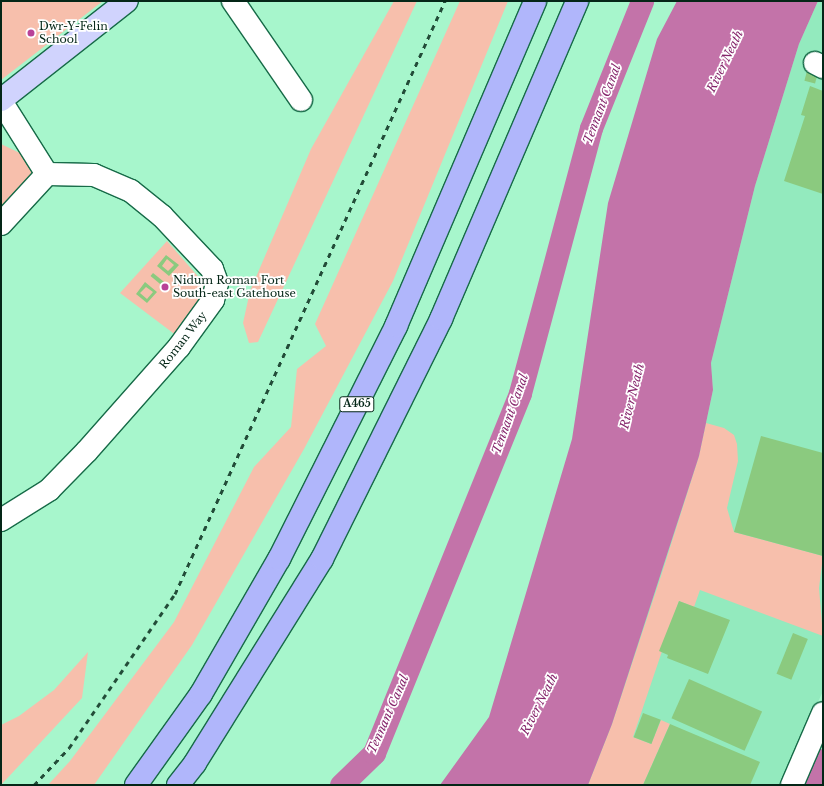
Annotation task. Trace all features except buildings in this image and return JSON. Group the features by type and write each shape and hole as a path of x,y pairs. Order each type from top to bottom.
{"highway":[{"name":"A465","path":"136,785 201,694 279,559 396,326 535,1"},
{"path":"178,785 195,763 322,559 441,319 577,1"}],"main road":[{"path":"1,101 127,1"}],"street":[{"path":"233,1 301,100"},
{"path":"1,101 47,174 1,224"},
{"name":"Roman Way","path":"1,520 49,490 92,445 179,347 213,300 217,283 212,269 162,216 131,191 94,175 47,174"},
{"path":"792,785 823,713"}],"shaded area":[{"name":"Dŵr-Y-Felin School","path":"1,1 103,1 1,80"},
{"path":"394,1 417,1 258,342 249,343 243,323 250,291 311,149"},
{"path":"460,1 508,1 393,281 304,449 192,645 94,785 48,785 70,761 174,622 254,467 291,427 297,369 326,346 315,324"},
{"path":"818,1 823,1 823,691 780,785 588,785 699,456 713,390 711,363 755,186 799,44"},
{"path":"1,144 24,155 32,174 27,187 1,217"},
{"name":"Nidum Roman Fort South-east Gatehouse","path":"167,241 203,282 204,291 200,305 177,336 120,293"},
{"path":"706,423 724,428 734,435 737,444 738,461 727,508 734,532 823,556 819,588 823,636 700,590 694,607 679,601 633,737 651,744 661,720 670,724 643,785 588,785 612,724 661,576 699,456"},
{"path":"88,652 82,698 1,785 1,725 19,716 54,690"}],"water":[{"name":"River Neath","path":"677,1 818,1 799,44 755,186 711,363 713,390 699,456 612,724 588,785 440,785 489,717 572,439 608,203 657,39"}],"waterway":[{"name":"Tennant Canal","path":"341,785 374,753 520,393 591,128 642,1"},
{"path":"813,785 823,760"}],"railway":[{"path":"34,785 69,748 175,594 445,1"}],"place":[{"name":"Dŵr-Y-Felin School","path":"31,33"},
{"name":"Nidum Roman Fort South-east Gatehouse","path":"165,287"}]}
